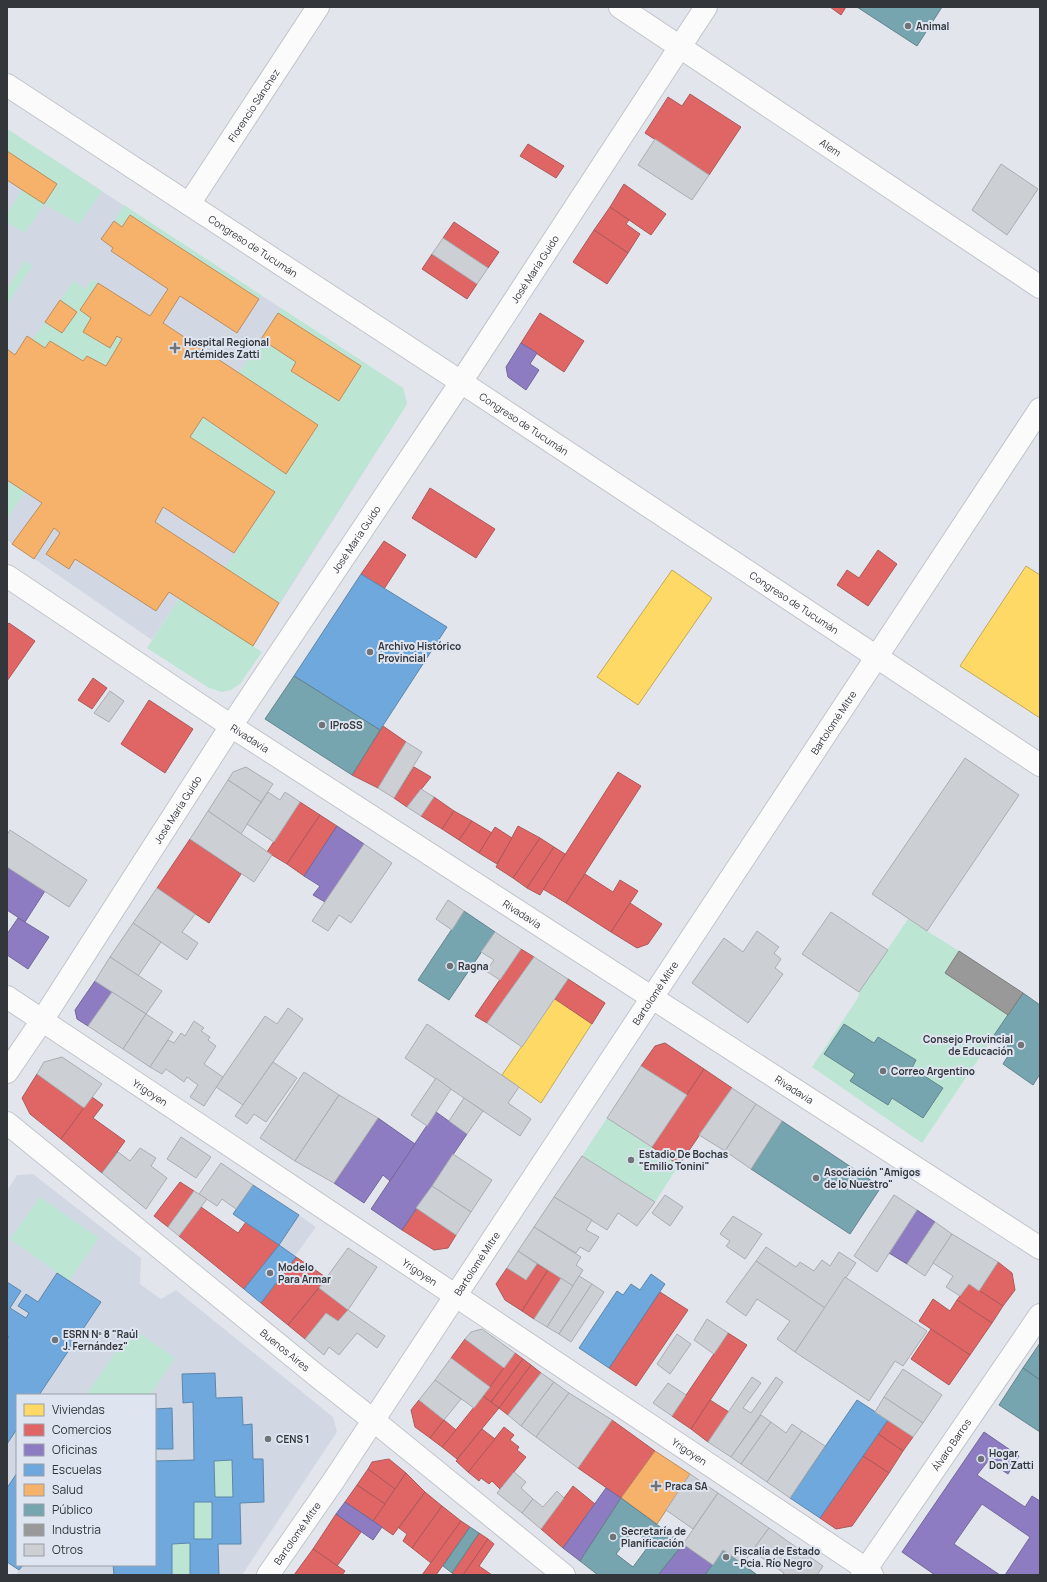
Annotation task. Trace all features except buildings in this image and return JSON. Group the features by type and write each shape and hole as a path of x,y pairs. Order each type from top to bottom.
{"street":[{"name":"Florencio Sánchez","path":"189,204 318,7"},
{"name":"Alem","path":"620,7 681,46 1040,287"},
{"name":"José María Guido","path":"7,1072 43,1019 231,726 461,382 706,7"},
{"name":"Congreso de Tucumán","path":"7,85 461,382 1040,765"},
{"name":"Bartolomé Mitre","path":"268,1575 374,1420 1040,409"},
{"name":"Rivadavia","path":"7,576 231,726 1040,1248"},
{"name":"Yrigoyen","path":"7,996 455,1295 867,1573"},
{"name":"Buenos Aires","path":"7,1123 564,1575"},
{"name":"Álvaro Barros","path":"867,1573 1040,1315"}],"shaded area":[{"name":"Hospital Regional Artémides Zatti","path":"7,129 403,388 407,404 253,646 180,597 152,640 7,540"},
{"path":"33,1174 141,1258 140,1284 161,1299 176,1290 333,1417 337,1432 242,1575 16,1575 19,1570 7,1562 7,1191 17,1175"},
{"name":"Modelo Para Armar","path":"299,1215 316,1227 261,1303 244,1289 279,1245"}],"green space":[{"path":"7,129 102,191 79,224 44,204 25,233 7,222 7,214 22,190 56,184 7,151"},
{"path":"124,205 261,295 259,299 130,215 122,227 114,221"},
{"path":"25,261 32,266 7,305 7,289"},
{"path":"92,279 98,283 80,310 91,318 83,332 109,348 117,336 122,339 106,366 88,356 83,361 45,348 32,340 45,322 63,333 77,312 60,300 74,281 85,289"},
{"path":"281,308 403,388 407,404 279,603 225,568 275,492 190,437 203,417 286,474 239,373 261,339 296,362 291,371 361,366 278,313"},
{"path":"7,480 25,492 7,519"},
{"path":"180,597 262,652 240,684 231,690 222,692 209,688 147,648"},
{"path":"908,919 959,951 945,973 1008,1015 922,1143 812,1067 858,998 859,992"},
{"name":"Estadio De Bochas \"Emilio Tonini\"","path":"607,1118 679,1165 655,1202 582,1156"},
{"path":"40,1197 99,1238 69,1281 10,1239"},
{"path":"132,1328 175,1358 151,1394 87,1394"},
{"path":"232,1460 233,1497 215,1497 214,1461"},
{"path":"194,1502 212,1502 212,1539 194,1539"},
{"path":"190,1543 190,1575 172,1575 172,1544"}],"place":[{"name":"Animal","path":"908,26"},
{"name":"Hospital Regional Artémides Zatti","path":"175,348"},
{"name":"Archivo Histórico Provincial","path":"370,652"},
{"name":"IProSS","path":"322,725"},
{"name":"Ragna","path":"450,966"},
{"name":"Consejo Provincial de Educación","path":"1021,1045"},
{"name":"Correo Argentino","path":"883,1071"},
{"name":"Estadio De Bochas \"Emilio Tonini\"","path":"631,1160"},
{"name":"Asociación \"Amigos de lo Nuestro\"","path":"816,1178"},
{"name":"Modelo Para Armar","path":"270,1273"},
{"name":"ESRN Nº 8 \"Raúl J. Fernández\"","path":"55,1340"},
{"name":"CENS 1","path":"268,1439"},
{"name":"Hogar Don Zatti","path":"981,1459"},
{"name":"Praca SA","path":"656,1486"},
{"name":"Secretaría de Planificación","path":"613,1537"},
{"name":"Fiscalía de Estado - Pcia. Río Negro","path":"726,1557"}]}
